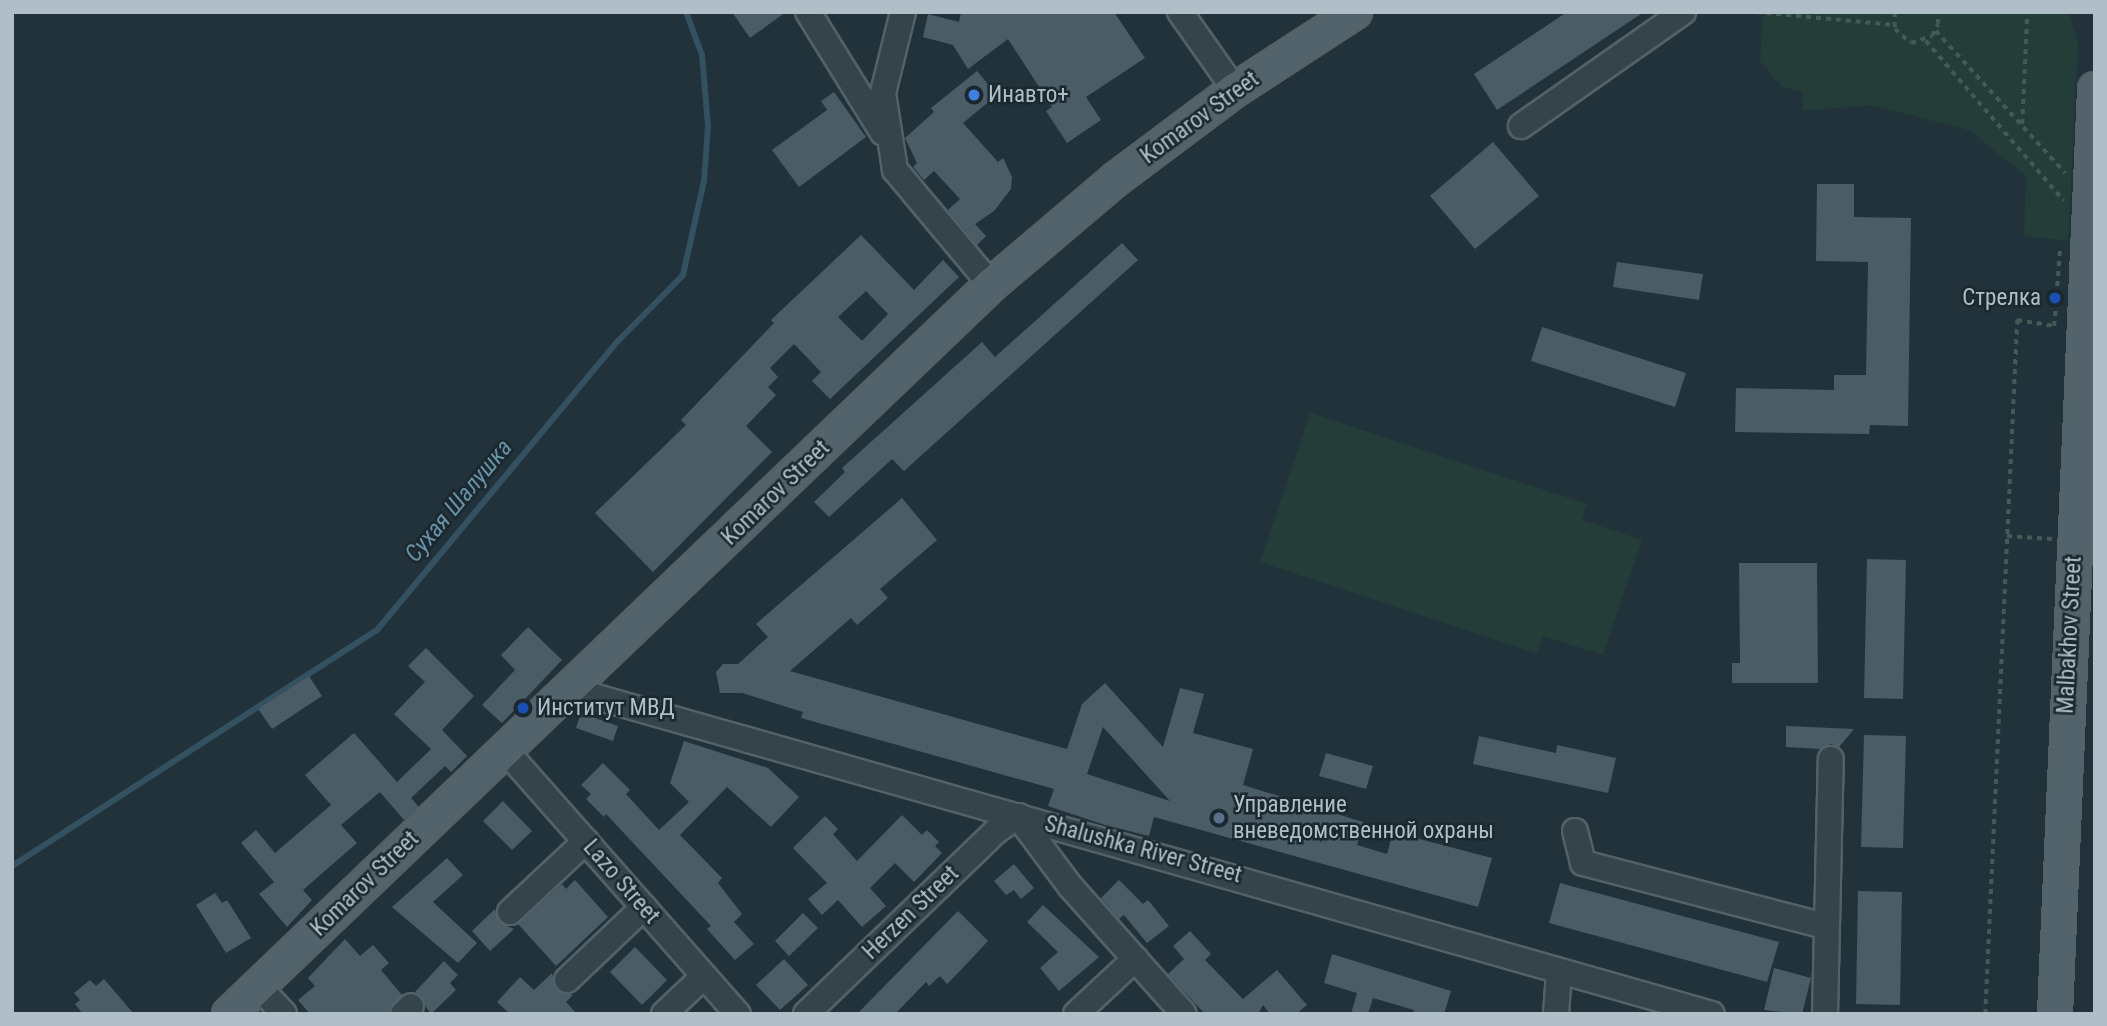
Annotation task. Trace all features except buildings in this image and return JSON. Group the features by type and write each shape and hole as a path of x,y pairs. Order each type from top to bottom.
{"main road":[{"name":"Komarov Street","path":"229,1014 505,750 572,690 991,285 1116,179 1235,90 1355,12"},
{"name":"Malbakhov Street","path":"2055,1014 2081,238 2095,89"}],"street":[{"path":"808,12 888,139"},
{"path":"903,12 883,93 888,139 895,170 991,285"},
{"path":"1180,12 1235,90"},
{"path":"1521,127 1683,12"},
{"name":"Shalushka River Street","path":"572,690 1300,893 1559,972 1712,1014"},
{"name":"Lazo Street","path":"505,750 737,1014"},
{"path":"1825,1014 1831,759"},
{"path":"1018,816 1070,886 1184,1014"},
{"name":"Herzen Street","path":"806,1014 996,831 1018,816"},
{"path":"1575,831 1583,863 1825,926"},
{"path":"510,912 586,841"},
{"path":"567,980 644,907"},
{"path":"1076,1014 1135,959"},
{"path":"1556,1014 1559,972"},
{"path":"664,1014 704,976"},
{"path":"258,986 284,1014"}],"path":[{"path":"1756,12 1894,25"},
{"path":"1895,12 1894,25 1904,40 1926,41 2067,204 2067,197"},
{"path":"1926,41 1936,30 1937,12"},
{"path":"2022,127 2026,12"},
{"path":"1936,30 2068,177"},
{"path":"1985,1014 2017,320 2054,326 2081,238"},
{"path":"2006,536 2053,540 2056,550"}],"green space":[{"path":"1763,12 2069,12 2078,42 2068,241 2024,236 2026,176 1969,130 1871,105 1802,111 1803,92 1782,87 1760,61"},
{"path":"1310,413 1587,504 1582,520 1642,540 1603,655 1543,636 1537,654 1260,562"}],"waterway":[{"name":"Сухая Шалушка","path":"12,866 377,630 618,341 683,275 704,181 708,126 702,55 686,12"}],"place":[{"name":"Инавто+","path":"974,95"},
{"name":"Стрелка","path":"2055,298"},
{"name":"Институт МВД","path":"523,708"},
{"name":"Управление вневедомственной охраны","path":"1219,818"}]}
